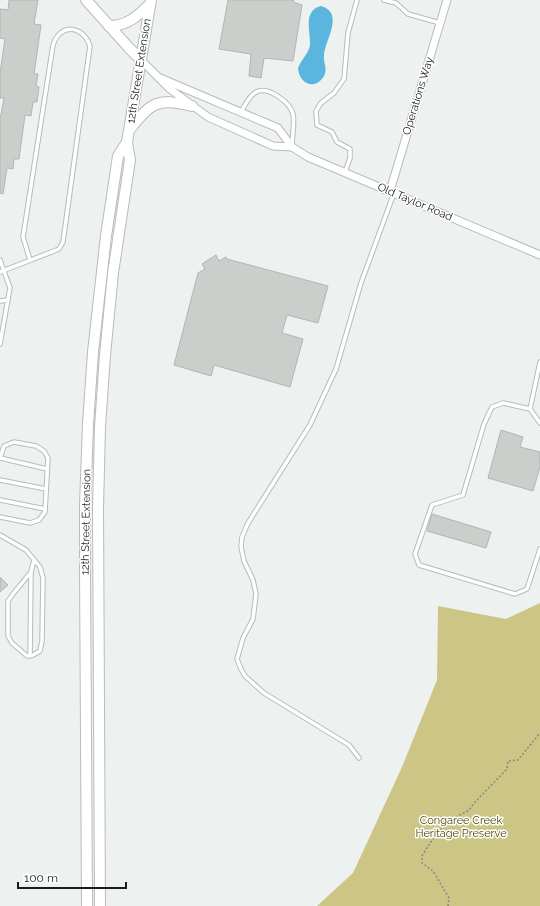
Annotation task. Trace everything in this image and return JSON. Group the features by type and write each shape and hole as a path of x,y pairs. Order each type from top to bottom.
{"main road":[{"path":"86,0 141,60"},
{"path":"109,26 123,25 138,17 150,2"},
{"name":"12th Street Extension","path":"100,906 98,508 100,427 113,273 130,160 127,142 150,2"},
{"path":"129,131 146,110 161,102 176,102 192,106"},
{"name":"12th Street Extension","path":"87,906 85,551 88,431 93,352 106,236 118,156 127,142"}],"street":[{"name":"Operations Way","path":"392,192 447,0"},
{"name":"Old Taylor Road","path":"141,60 170,88 208,117 273,146 292,147"},
{"name":"Old Taylor Road","path":"160,78 278,128 292,147 308,157 539,252"}],"lane":[{"path":"345,172 350,158 350,149 337,142 332,132 317,125 316,111 321,103 334,93 344,80 348,33 356,0"},
{"path":"384,0 396,3 408,14 440,23"},
{"path":"2,271 54,252 59,249 63,242 90,46 83,33 77,30 69,29 61,32 55,38 52,45 23,237 30,260"},
{"path":"241,112 250,97 257,92 266,91 286,102 293,114 292,147"},
{"path":"360,758 349,745 264,693 245,676 240,669 237,659 243,638 253,619 256,594 253,580 244,561 241,547 242,538 248,523 310,425 336,369 361,283 392,192"},
{"path":"0,260 2,271 10,288 0,344"},
{"path":"0,300 8,300"},
{"path":"530,409 540,362"},
{"path":"540,423 530,409 503,403 492,407 484,424 463,495 432,505 416,554 419,565 515,594 527,589 540,549"},
{"path":"0,517 30,523 39,520 45,512 48,458 44,450 36,446 14,442 4,446 0,458 47,468"},
{"path":"0,480 46,489"},
{"path":"0,500 45,509"},
{"path":"0,535 26,550 40,567 43,578 42,641 40,651 27,656 12,643 8,636 8,601 31,572"},
{"path":"30,656 31,572 34,560"}],"path":[{"path":"448,906 450,898 433,871 422,863 422,856 440,830 456,817 469,810 506,769 508,761 518,760 540,733"}],"green space":[{"name":"Congaree Creek Heritage Preserve","path":"540,603 540,906 317,906 353,873 402,767 437,680 438,606 506,619"}],"water":[{"path":"321,6 332,14 333,21 324,55 325,73 320,81 308,84 301,78 298,68 310,45 309,17 311,12"}],"building":[{"path":"9,0 38,0 34,24 41,25 34,74 38,74 36,86 39,87 37,102 33,102 31,116 25,115 19,159 14,159 13,169 7,168 3,194 0,193 0,115 4,98 0,98 0,73 5,39 0,38 0,9 8,10"},
{"path":"228,0 294,0 293,2 302,5 293,61 264,58 261,78 249,76 251,54 219,49"},
{"path":"216,255 219,261 226,257 227,259 328,286 318,323 287,315 282,333 303,339 290,387 214,365 211,376 174,365 198,273 205,269 202,264"},
{"path":"501,430 523,437 520,447 540,452 540,467 533,491 488,478"},
{"path":"432,514 491,532 486,548 427,531"},
{"path":"0,577 8,585 0,592"}]}
